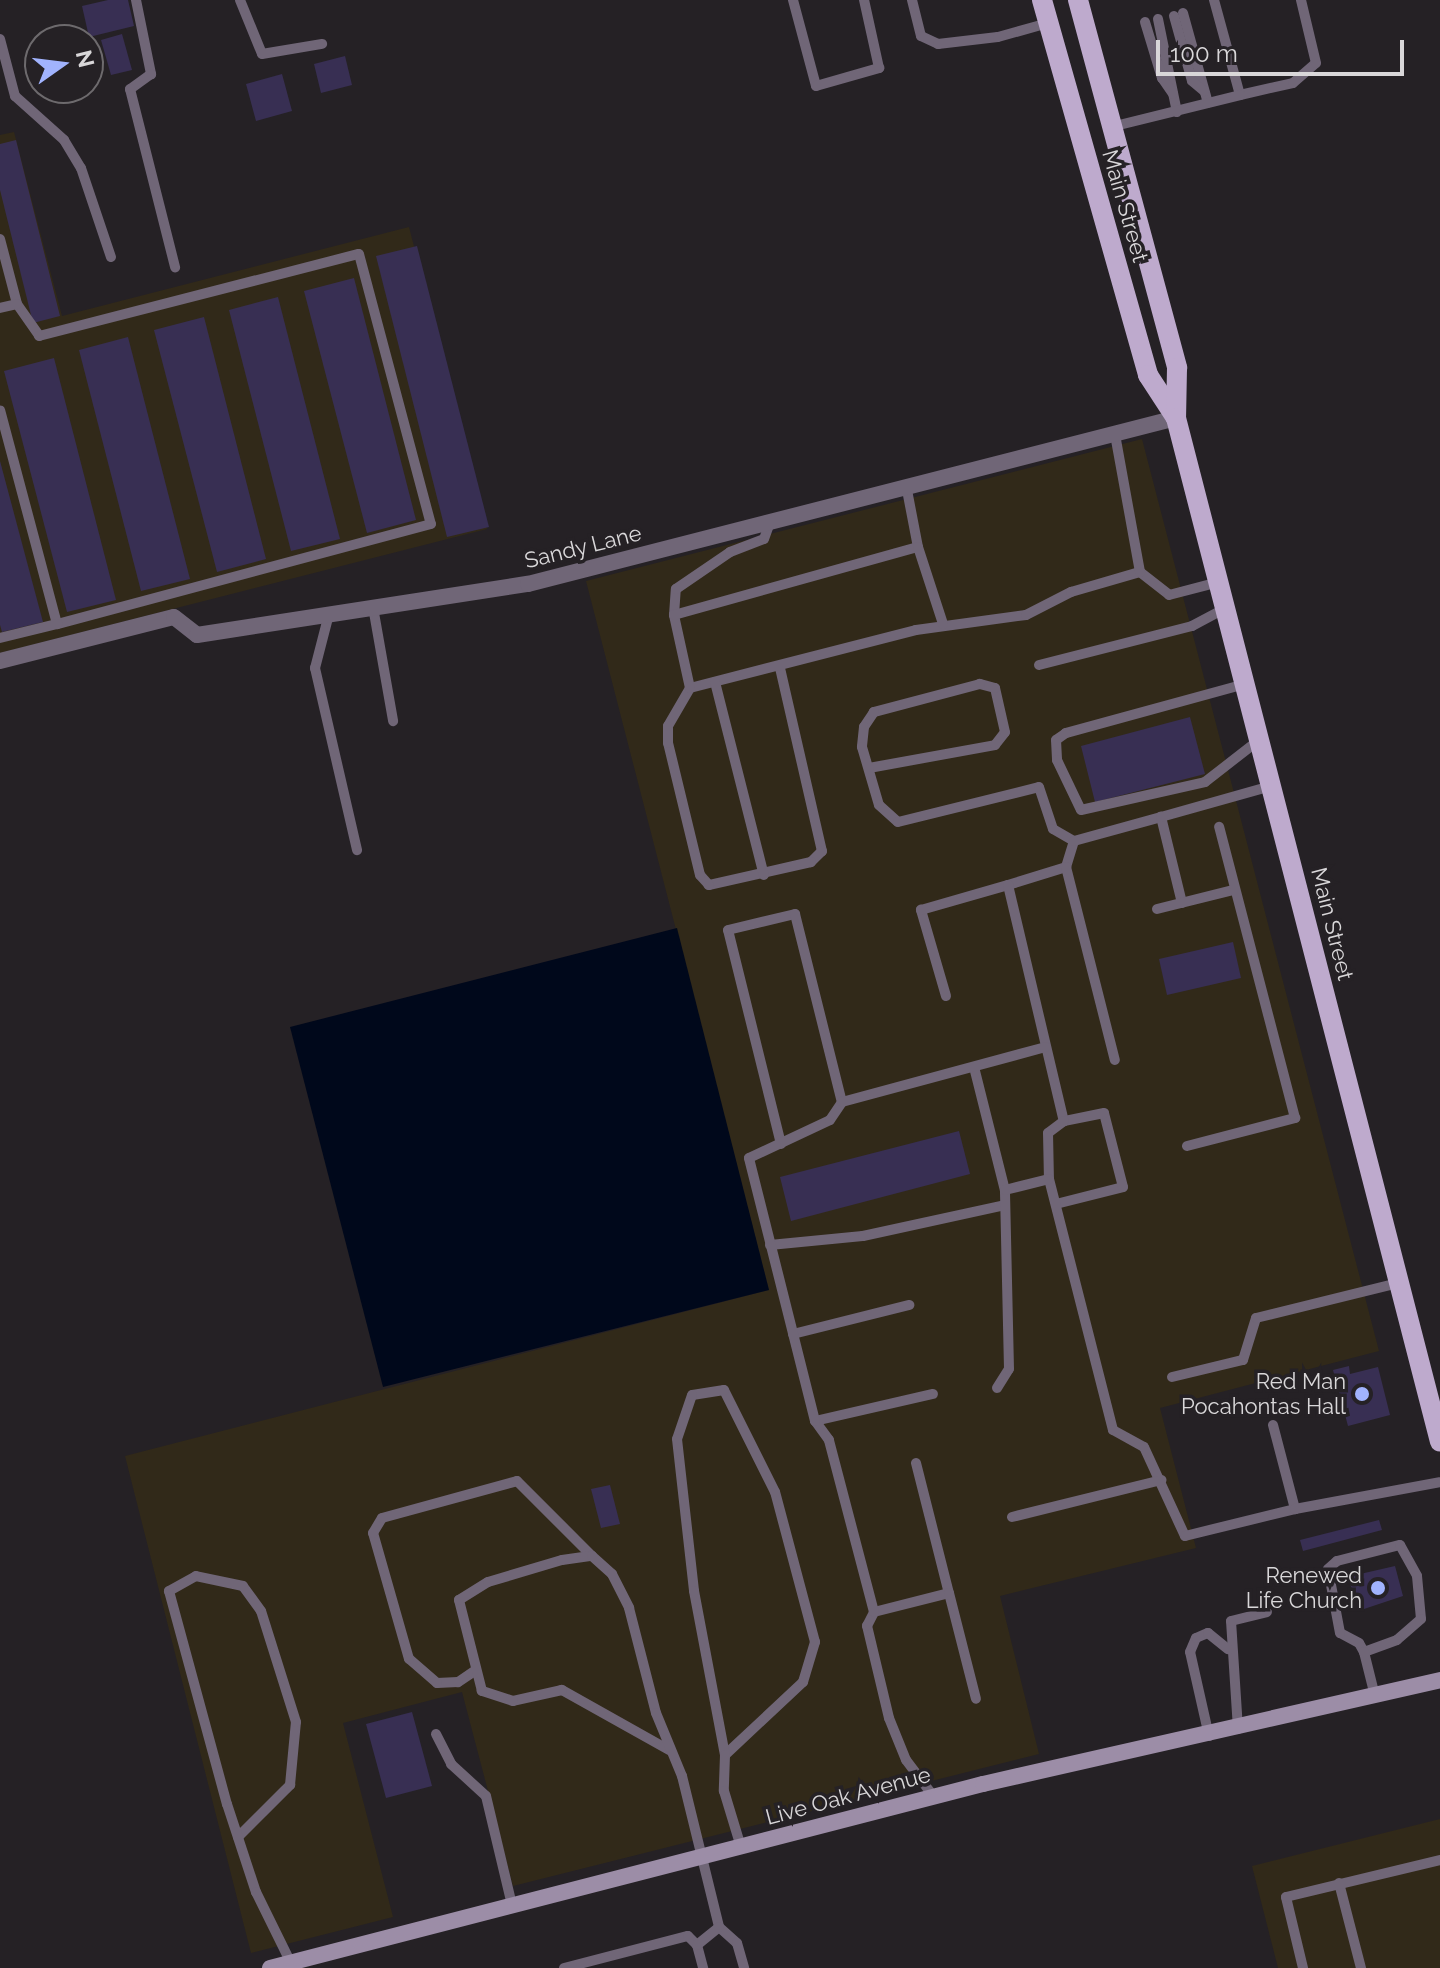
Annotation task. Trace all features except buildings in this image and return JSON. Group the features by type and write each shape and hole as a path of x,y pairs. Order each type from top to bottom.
{"main road":[{"name":"Main Street","path":"1042,0 1148,375 1176,418"},
{"name":"Main Street","path":"1078,0 1177,368 1176,418 1440,1442"}],"street":[{"name":"Sandy Lane","path":"0,661 174,617 197,635 528,584 907,490 1176,418"},
{"name":"Live Oak Avenue","path":"270,1968 934,1797 1209,1737 1440,1680"}],"lane":[{"path":"136,0 151,74 130,89 175,267"},
{"path":"240,0 262,54 322,44"},
{"path":"793,0 816,86 879,68 864,0"},
{"path":"912,0 921,36 938,44 998,37 1048,23"},
{"path":"1214,0 1240,95"},
{"path":"1111,127 1177,112 1207,98 1240,95 1293,83 1316,63 1301,0"},
{"path":"1178,14 1207,98"},
{"path":"1158,19 1177,112"},
{"path":"1145,22 1162,78 1174,94"},
{"path":"0,39 15,96 64,140 81,168 111,257"},
{"path":"0,239 17,304 39,336 359,254 431,524 0,638"},
{"path":"0,308 17,304"},
{"path":"0,410 57,624"},
{"path":"1115,434 1140,572 1169,595 1219,582"},
{"path":"907,490 918,547 943,624"},
{"path":"769,525 764,539 730,552 676,589 674,615 690,688 668,726 668,743 700,875 717,887 811,862 822,851 780,668"},
{"path":"674,615 918,547"},
{"path":"690,688 780,668 943,624 1026,615 1071,592 1140,572"},
{"path":"373,607 393,721"},
{"path":"1039,665 1192,626 1226,608"},
{"path":"329,614 315,668 357,850"},
{"path":"715,682 764,875"},
{"path":"869,768 995,745 1005,732 995,688 980,684 874,712 864,727 869,768 879,805 898,822 1039,787 1053,829 1074,841 1271,786"},
{"path":"1245,684 1066,733 1056,740 1057,760 1081,810 1205,782 1259,740"},
{"path":"1161,817 1182,903"},
{"path":"1187,1146 1295,1118 1219,827"},
{"path":"1074,841 1066,867 1115,1060"},
{"path":"946,996 921,910 1066,867"},
{"path":"1008,885 1064,1121"},
{"path":"1157,909 1233,890"},
{"path":"781,1144 728,930 795,914 842,1102"},
{"path":"934,1797 906,1760 889,1718 867,1626 874,1612 829,1440 815,1421 749,1158 830,1120 842,1102 1046,1047"},
{"path":"974,1067 1005,1190 1009,1369 997,1388"},
{"path":"1056,1204 1123,1187 1104,1113 1064,1121 1048,1133 1049,1179 1113,1430 1144,1447 1162,1480 1185,1536 1295,1509 1440,1482"},
{"path":"1005,1190 1049,1179"},
{"path":"770,1245 863,1236 1005,1205"},
{"path":"1172,1377 1243,1360 1256,1318 1399,1283"},
{"path":"793,1334 909,1305"},
{"path":"725,1755 803,1682 815,1642 775,1492 724,1390 692,1395 677,1439 694,1591 725,1755 724,1791 741,1847"},
{"path":"815,1421 933,1394"},
{"path":"1273,1425 1295,1509"},
{"path":"916,1463 976,1699"},
{"path":"1012,1517 1162,1480"},
{"path":"476,1670 458,1682 437,1683 409,1659 373,1533 382,1518 517,1481 612,1574 629,1608 703,1856 719,1927 737,1943 744,1968"},
{"path":"1364,1652 1397,1640 1421,1619 1417,1576 1400,1545 1337,1561 1328,1569 1340,1633 1364,1652 1375,1696"},
{"path":"592,1556 467,1592 459,1600 482,1691 496,1700 562,1690 669,1750"},
{"path":"238,1837 290,1785 296,1722 261,1611 243,1586 196,1576 169,1591 238,1837 291,1963"},
{"path":"874,1612 949,1593"},
{"path":"1238,1730 1228,1649 1231,1621 1267,1612"},
{"path":"1209,1737 1190,1652 1196,1638 1208,1633 1228,1649"},
{"path":"436,1734 451,1764 486,1796 512,1905"},
{"path":"1303,1968 1286,1897 1440,1860"},
{"path":"1339,1883 1361,1968"},
{"path":"697,1945 719,1927"},
{"path":"564,1968 688,1936 697,1945 703,1968"}],"shaded area":[{"path":"14,132 62,316 409,227 487,529 0,653 0,135"},
{"path":"1142,439 1379,1351 1160,1408 1196,1548 1000,1596 1039,1754 513,1886 462,1692 343,1723 393,1917 251,1953 125,1456 769,1290 586,581"},
{"path":"1440,1819 1440,1968 1278,1968 1252,1866"}],"water":[{"path":"677,928 769,1290 383,1387 290,1027"}],"place":[{"name":"Red Man Pocahontas Hall","path":"1362,1394"},
{"name":"Renewed Life Church","path":"1378,1588"}]}
